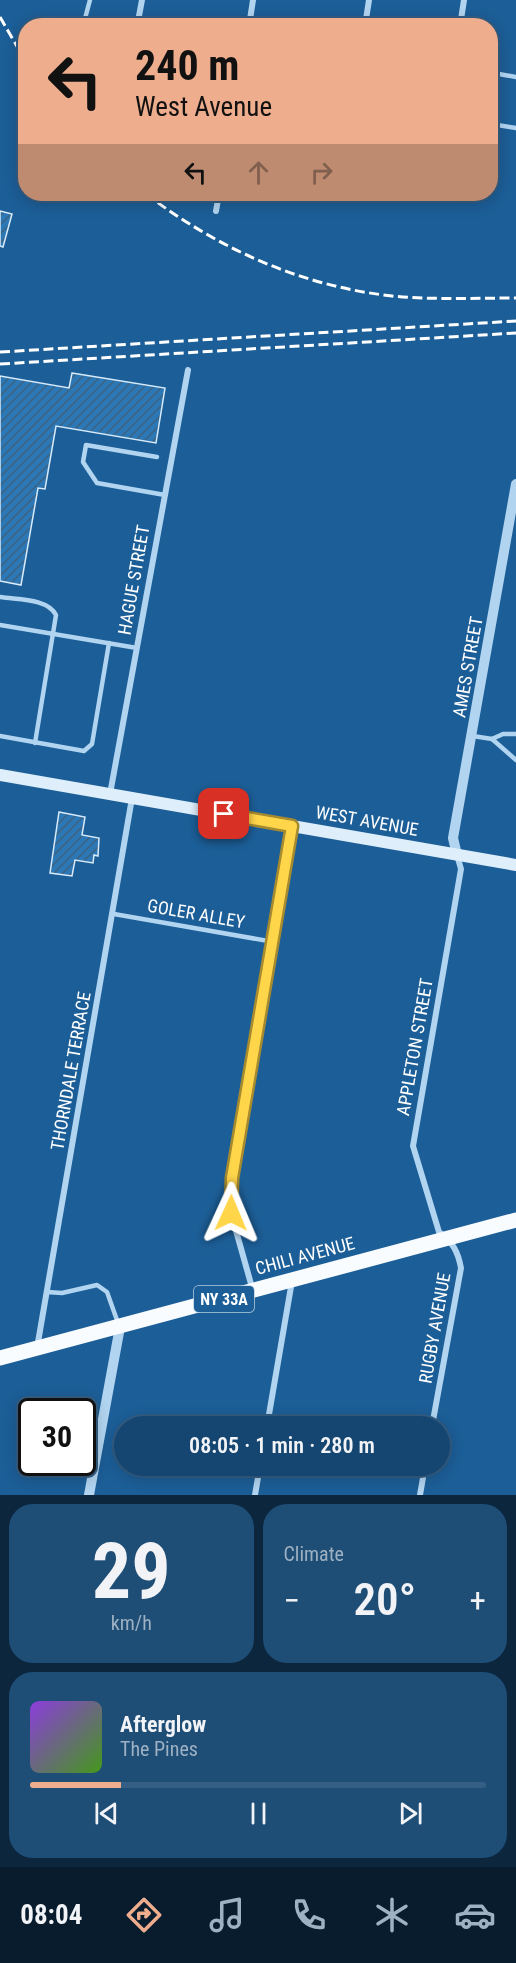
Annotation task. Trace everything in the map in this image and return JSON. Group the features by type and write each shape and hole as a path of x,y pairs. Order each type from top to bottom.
{"main road":[{"name":"WEST AVENUE","path":"0,775 516,865"},
{"name":"CHILI AVENUE","path":"0,1358 516,1220"}],"street":[{"path":"139,16 142,0"},
{"path":"250,18 253,0"},
{"path":"366,18 369,0"},
{"path":"461,18 464,0"},
{"path":"216,211 218,201"},
{"name":"HAGUE STREET","path":"110,795 188,370"},
{"name":"AMES STREET","path":"457,855 453,838 511,545 516,484"},
{"name":"THORNDALE TERRACE","path":"37,1348 114,914 132,798"},
{"path":"253,1291 231,1213 230,1198 292,826"},
{"name":"APPLETON STREET","path":"448,1238 439,1232 413,1146 461,869 457,855"},
{"name":"RUGBY AVENUE","path":"434,1416 461,1268 458,1253 448,1238"},
{"path":"269,1416 292,1280"},
{"path":"89,1495 120,1327"},
{"path":"255,1495 258,1476"},
{"path":"420,1495 423,1476"}],"lane":[{"path":"85,18 90,0"},
{"path":"499,74 516,77"},
{"path":"498,125 516,128"},
{"path":"157,457 86,445 83,462 96,483 165,495"},
{"path":"0,597 52,608 56,615 35,743"},
{"path":"0,625 137,648"},
{"path":"0,736 84,751 89,749 92,744 109,643"},
{"path":"492,739 503,734 516,735"},
{"path":"472,736 492,739 516,760"},
{"name":"GOLER ALLEY","path":"114,914 274,942"},
{"path":"47,1292 62,1293 97,1285 107,1292 120,1327"}],"building":[{"path":"0,211 12,214 3,247 0,246"},
{"path":"72,373 165,388 156,443 56,426 45,489 38,488 21,585 0,581 0,376 69,388"},
{"path":"59,812 85,817 82,835 99,838 98,856 94,855 93,863 75,860 72,876 50,873"}],"railway":[{"path":"0,17 18,48"},
{"path":"156,201 202,232 232,248 262,262 325,284 392,296 516,298"},
{"path":"0,352 516,321"},
{"path":"0,364 516,333"}],"route":[{"path":"224,814 292,826 232,1178 231,1213"}]}
